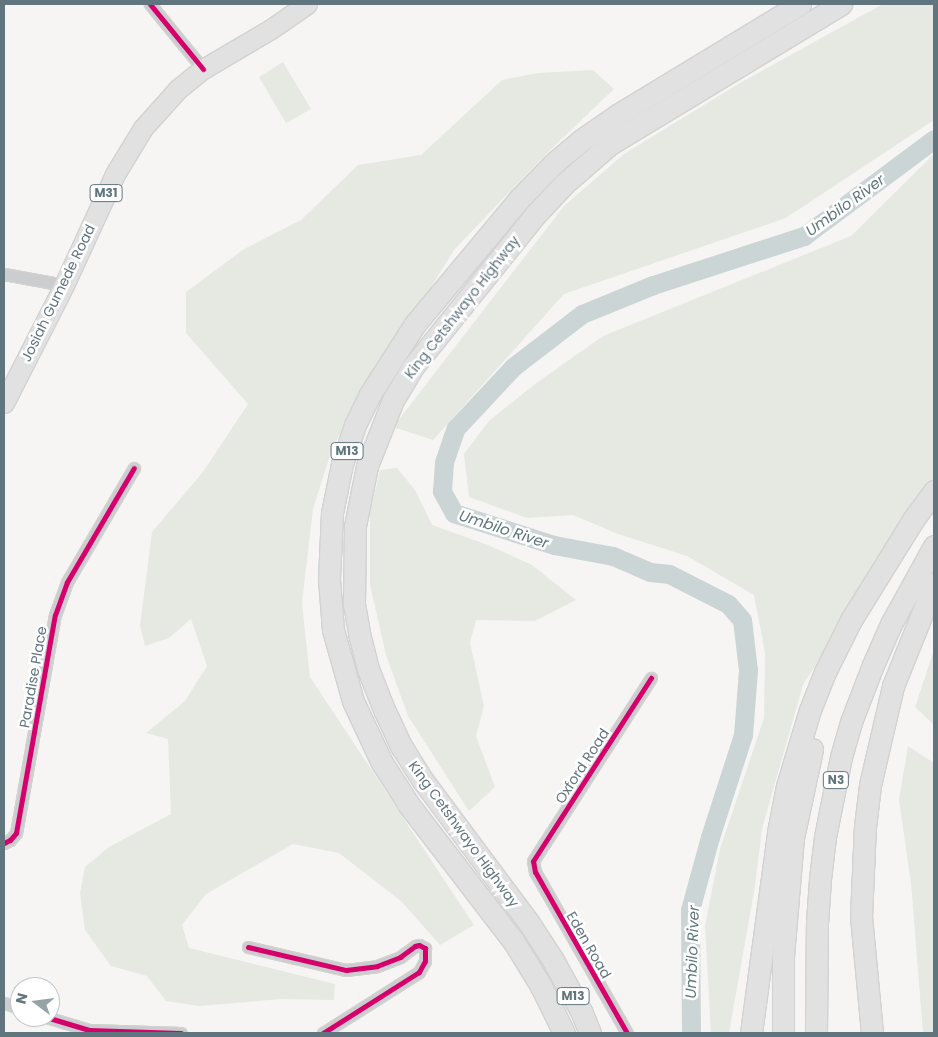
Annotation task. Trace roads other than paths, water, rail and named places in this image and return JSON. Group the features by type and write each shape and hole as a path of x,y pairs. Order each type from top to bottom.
{"highway":[{"path":"704,62 742,28 774,4"},
{"name":"King Cetshwayo Highway","path":"564,1033 540,986 514,942 409,805 382,763 366,733 344,674 333,630 328,579 332,513 342,464 355,425 380,377 415,324 521,197 554,163 580,141 620,114 800,4"},
{"name":"King Cetshwayo Highway","path":"590,1033 582,1013 550,955 529,923 422,781 402,748 368,669 354,603 355,526 367,466 382,425 412,368 536,214 564,184 617,139 841,4"},
{"name":"N3","path":"782,1033 787,904 793,838 815,737 838,669 886,563 934,491"},
{"name":"N3","path":"816,1033 817,923 820,878 825,837 841,757 851,722 891,624 934,546"},
{"path":"751,1033 778,832 787,786 810,710 825,672 851,620 886,563"},
{"path":"872,1033 861,917 865,827 870,785 893,686 934,584"}],"main road":[{"name":"Josiah Gumede Road","path":"4,403 64,285 115,174 130,146 156,111 178,89 203,69 271,29 308,4"}],"street":[{"path":"150,4 203,69"},
{"path":"4,274 64,285"},
{"name":"Paradise Place","path":"4,843 10,840 16,833 55,615 67,582 134,468"},
{"name":"Oxford Road","path":"533,866 536,855 651,678"},
{"name":"Eden Road","path":"533,866 627,1033"},
{"path":"248,947 346,970 377,966 400,957 415,946 419,945 425,948 425,961 419,972 323,1033"},
{"path":"60,1021 98,1031 181,1033"}],"waterway":[{"name":"Umbilo River","path":"691,1033 690,910 710,837 743,735 748,670 742,620 728,604 669,574 650,572 613,556 554,545 454,513 442,491 444,462 456,428 513,367 582,314 653,285 804,236 934,139"}]}
